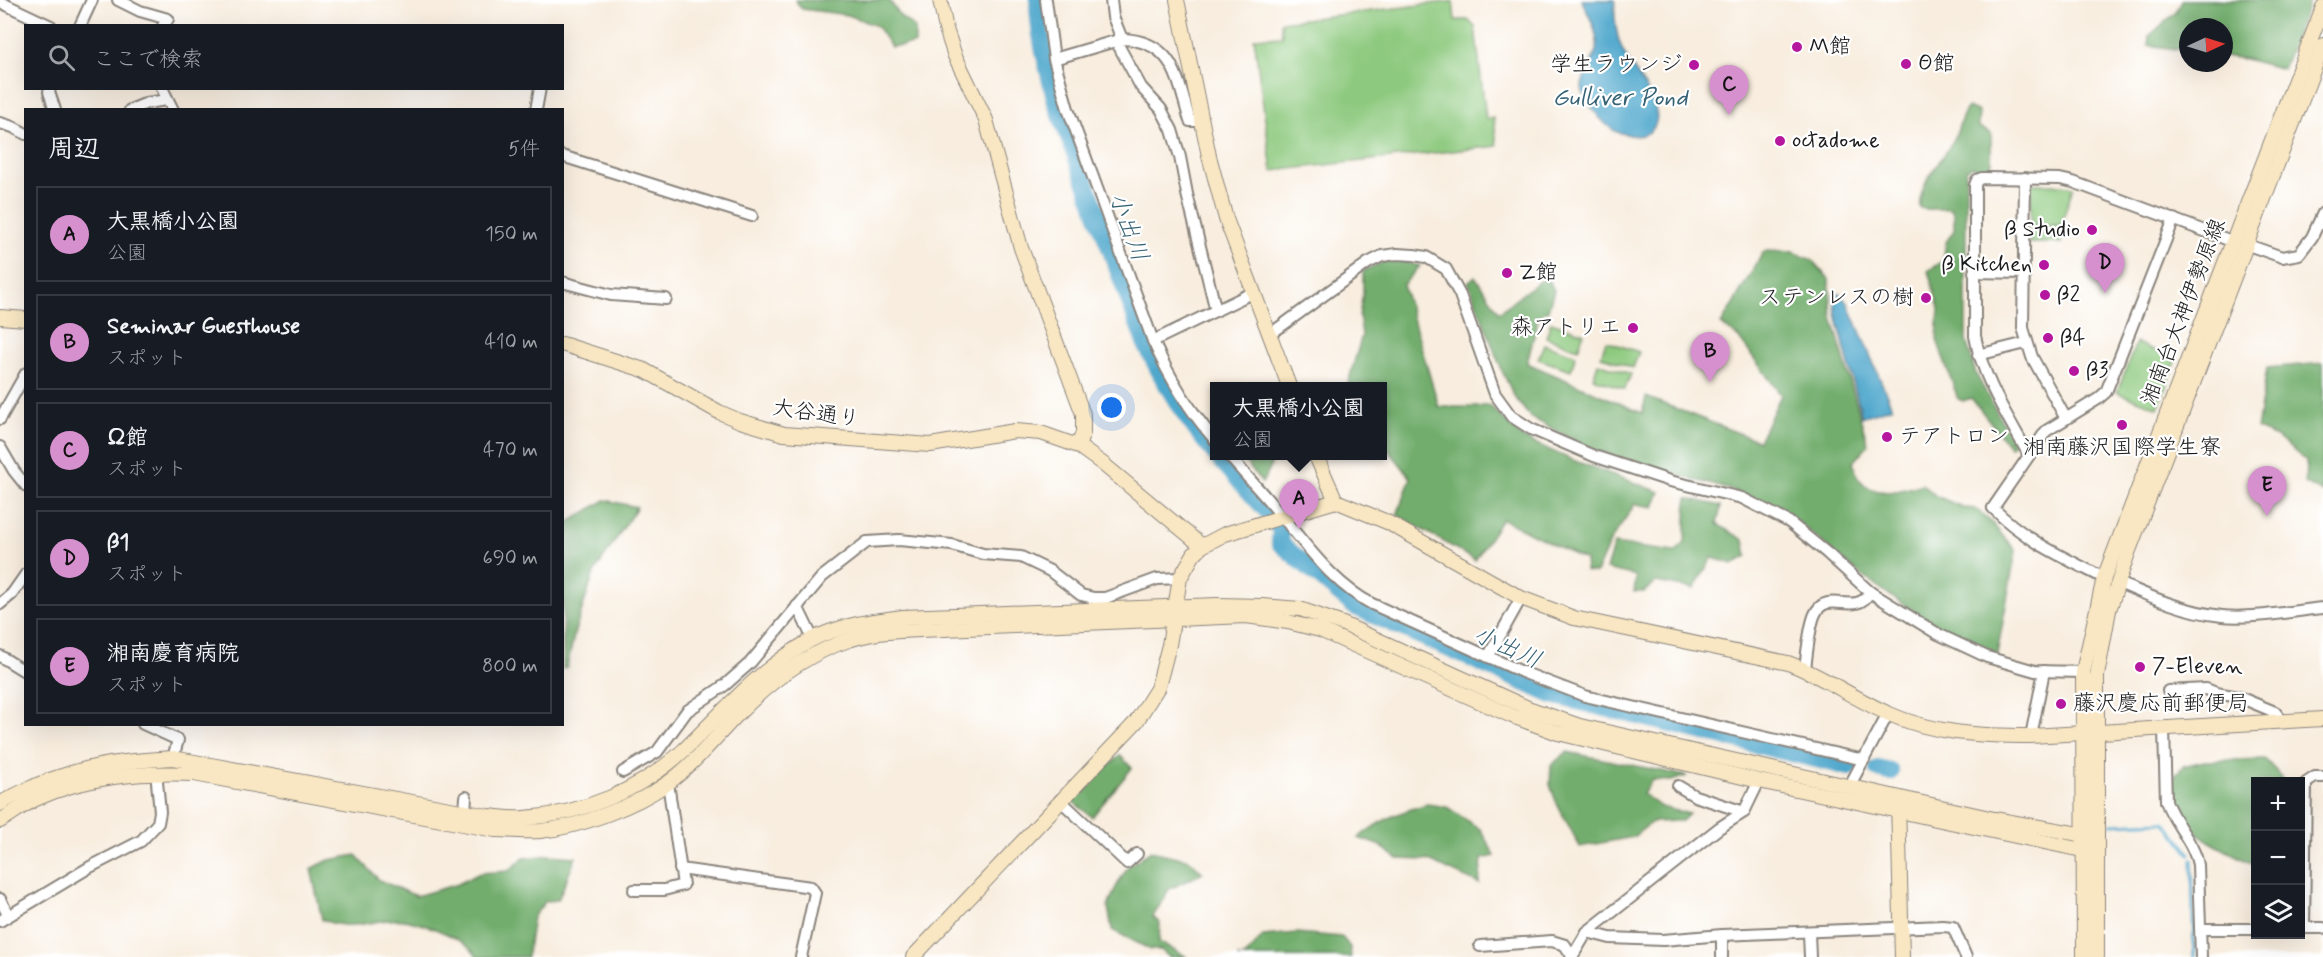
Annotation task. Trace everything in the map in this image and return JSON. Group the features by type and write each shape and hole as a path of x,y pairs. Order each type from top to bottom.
{"street":[{"path":"81,24 92,0"},
{"path":"118,0 140,11 168,19 164,24"},
{"path":"940,0 946,29 956,56 986,120 1021,248 1083,414 1083,433 1078,446"},
{"path":"1046,0 1054,59 1068,109 1153,341 1164,366 1191,410 1210,434"},
{"path":"1111,0 1119,40 1141,87 1161,109 1172,130 1216,311"},
{"path":"1177,0 1202,121 1226,219 1287,382"},
{"path":"0,2 47,24"},
{"name":"湘南台大神伊勢原線","path":"2241,243 2323,7"},
{"path":"1054,59 1119,40 1136,39 1160,50 1171,62 1190,121 1202,121"},
{"name":"湘南台大神伊勢原線","path":"2090,732 2083,672 2110,580 2241,243 2323,45"},
{"path":"50,90 54,108"},
{"path":"163,90 170,105"},
{"path":"536,108 540,90"},
{"path":"135,108 147,103 170,105"},
{"path":"0,123 24,133"},
{"path":"564,157 752,216"},
{"path":"2030,455 1988,382 1978,355 1973,319 1975,185 1977,180 2025,178 2060,179 2073,182 2282,257 2299,254 2312,237 2323,213"},
{"path":"2025,178 2023,328 2031,357 2065,417"},
{"path":"2174,219 2111,383 2098,399 2065,417 2046,431 1993,508 2008,524 2050,550 2110,580 2180,607 2223,616 2323,608"},
{"path":"1269,335 1382,256 1397,254 1426,257 1446,269 1451,276 1495,394 1511,416 1531,429 1594,456 1670,481 1742,498 1789,522 1870,592 1938,634 1987,657 2044,671 2083,672"},
{"path":"1974,272 2024,273"},
{"path":"564,283 611,295 666,299"},
{"path":"1153,341 1252,293"},
{"path":"0,316 24,319"},
{"path":"1978,355 2026,343"},
{"name":"大谷通り","path":"564,345 644,370 729,417 784,434 930,445 1015,430 1041,433 1078,446 1202,546"},
{"path":"0,419 24,377"},
{"path":"0,447 24,484"},
{"path":"1232,460 1276,519 1357,597 1488,657 1585,696 1864,760"},
{"path":"1318,460 1336,501"},
{"path":"913,957 1136,722 1158,687 1174,621 1180,578 1194,554 1202,546 1226,534 1336,501 1387,522 1521,598 1574,618 1788,663 1804,669 1888,714 1932,728 1984,736 2031,736 2323,719"},
{"path":"623,772 657,752 687,711 725,685 750,663 822,577 867,542 884,540 952,545 983,554 1021,557 1050,571 1081,595 1094,598 1105,598 1157,579 1180,578"},
{"path":"0,604 12,594 24,577"},
{"name":"湘南台大神伊勢原線","path":"2084,957 2089,852 2090,732 2110,580"},
{"path":"1804,669 1815,614 1820,607 1828,602 1859,604 1866,600 1870,592"},
{"path":"1488,657 1521,598"},
{"path":"797,606 813,639"},
{"path":"0,804 9,797 68,772 122,761 173,758 465,812 523,819 560,813 603,801 639,785 684,750 735,696 773,664 813,639 856,624 903,617 1176,606 1262,606 1300,609 1343,624 1528,708 1580,726 1850,785 1898,802 2089,852"},
{"path":"0,821 34,800 72,785 113,776 156,772 194,774 495,830 541,831 583,822 625,806 668,783 766,687 798,664 849,640 885,632 1174,621 1246,616 1288,622 1320,630 1512,717 1558,733 1760,781 1898,802 2089,836"},
{"path":"0,656 24,671"},
{"path":"2031,736 2044,671"},
{"path":"2168,691 2206,689 2239,697 2275,712 2283,722"},
{"path":"1850,785 1888,714"},
{"path":"147,726 178,740 173,758"},
{"path":"2164,729 2166,801 2197,856 2201,957"},
{"path":"0,899 4,918 90,867 141,841 158,824 160,812 156,772"},
{"path":"2303,885 2306,783 2315,777 2323,777"},
{"path":"1480,946 1552,941 1565,945 1572,957 1587,933 1719,828 1744,812 1760,781"},
{"path":"634,890 664,890 683,885 668,783"},
{"path":"1678,786 1695,796 1744,812"},
{"path":"465,812 466,797"},
{"path":"1060,800 1127,863 1137,854"},
{"path":"1898,802 1902,957"},
{"name":"湘南台大神伊勢原線","path":"2089,852 2097,957"},
{"path":"680,869 811,887 816,893 801,957"},
{"path":"1587,933 1610,938 1663,940 1900,926 1953,927 1966,957"},
{"path":"2305,928 2323,928"},
{"path":"2201,929 2251,929"},
{"path":"1809,933 1810,957"},
{"path":"1722,935 1722,957"}],"green space":[{"path":"795,0 889,0 901,17 915,28 915,44 891,47 877,26 848,15 802,9"},
{"path":"2182,0 2310,0 2283,69 2233,57 2233,18 2179,18 2179,50 2148,45 2149,36 2176,12"},
{"path":"1453,1 1455,20 1468,20 1475,27 1486,119 1494,118 1497,146 1272,171 1254,38 1282,36 1281,22"},
{"path":"1968,107 1979,112 1978,126 1991,134 1991,159 1990,166 1983,168 1972,166 1966,170 1966,340 1976,374 2014,443 2010,447 1971,398 1963,401 1958,399 1937,340 1939,308 1928,271 1943,261 1946,242 1954,230 1954,216 1951,209 1920,208 1922,191 1955,137 1963,114"},
{"path":"2031,184 2073,187 2061,225 2031,224"},
{"path":"2029,225 2062,226 2061,243 2029,243"},
{"path":"1764,251 1794,252 1812,260 1829,279 1832,316 1868,445 1853,462 1860,480 1873,490 1889,492 1922,484 1936,496 1965,508 1976,509 1991,522 2016,551 1997,654 1952,636 1895,599 1857,572 1793,518 1734,491 1595,451 1530,417 1515,398 1502,371 1468,282 1475,276 1499,312 1546,276 1554,290 1548,310 1539,316 1527,363 1642,413 1646,397 1759,441 1781,395 1739,338 1721,324"},
{"path":"1391,258 1420,266 1403,285 1439,407 1489,405 1523,438 1570,459 1660,492 1654,507 1635,504 1611,540 1596,573 1586,571 1585,560 1502,519 1475,560 1397,515 1411,478 1387,448 1387,382 1348,382 1362,335 1359,316 1363,293 1363,271"},
{"path":"1551,322 1584,333 1578,349 1546,337"},
{"path":"1606,341 1639,352 1633,368 1601,356"},
{"path":"2136,343 2177,359 2158,408 2117,392"},
{"path":"1544,344 1576,355 1571,370 1538,359"},
{"path":"1598,363 1631,374 1625,389 1593,378"},
{"path":"2323,363 2323,493 2305,483 2306,461 2277,437 2257,429 2267,368"},
{"path":"1244,460 1271,460 1271,466 1262,483"},
{"path":"1687,498 1721,506 1717,524 1744,540 1747,556 1733,564 1712,558 1694,589 1656,582 1644,592 1634,592 1636,576 1606,569 1614,544 1675,552 1685,543"},
{"path":"605,500 637,507 594,573 575,631 567,667 564,668 564,525"},
{"path":"1567,752 1687,776 1671,781 1652,780 1643,794 1661,807 1689,814 1682,821 1652,822 1633,837 1580,847 1557,804 1550,785 1551,765"},
{"path":"1120,755 1132,768 1092,817 1072,801"},
{"path":"2265,759 2280,777 2251,777 2251,863 2198,834 2180,812 2175,797 2173,778 2183,766 2204,761"},
{"path":"1427,804 1447,807 1480,829 1495,856 1482,859 1479,884 1427,860 1398,859 1379,845 1358,838 1390,817"},
{"path":"1151,851 1190,860 1203,873 1169,889 1153,917 1160,923 1159,942 1187,957 1169,957 1161,950 1151,950 1112,930 1108,907 1115,889 1128,866"},
{"path":"356,855 379,880 416,896 458,884 480,873 508,871 524,858 549,855 576,857 558,900 546,901 533,917 527,957 477,957 454,938 434,928 413,922 397,919 352,925 322,920 311,869 329,860"},
{"path":"1297,933 1342,937 1350,947 1351,957 1244,957 1263,936"}],"water":[{"name":"Gulliver Pond","path":"1582,0 1615,0 1616,25 1620,43 1626,57 1646,87 1655,109 1657,118 1654,127 1647,134 1633,136 1617,132 1606,124 1585,98 1583,80 1595,54 1597,43 1593,26"},
{"path":"1834,294 1840,294 1848,303 1892,407 1862,417 1836,314"}],"waterway":[{"name":"小出川","path":"1038,0 1042,39 1056,102 1144,340 1175,399 1210,447"},
{"name":"小出川","path":"1221,460 1269,513 1281,530 1280,543 1354,606 1552,695 1849,767"},
{"name":"小出川","path":"1878,769 1890,772"},
{"path":"2111,824 2165,822 2190,854"},
{"path":"2192,860 2194,957"}],"place":[{"name":"Μ館","path":"1797,47"},
{"name":"Θ館","path":"1906,64"},
{"name":"学生ラウンジ","path":"1694,65"},
{"name":"Ω館","path":"1729,115"},
{"name":"octadome","path":"1780,141"},
{"name":"β Studio","path":"2092,230"},
{"name":"β Kitchen","path":"2044,265"},
{"name":"Ζ館","path":"1507,273"},
{"name":"β1","path":"2105,293"},
{"name":"β2","path":"2045,295"},
{"name":"ステンレスの樹","path":"1926,298"},
{"name":"森アトリエ","path":"1633,328"},
{"name":"β4","path":"2048,338"},
{"name":"β3","path":"2074,371"},
{"name":"Seminar Guesthouse","path":"1710,382"},
{"name":"湘南藤沢国際学生寮","path":"2122,425"},
{"name":"テアトロン","path":"1887,437"},
{"name":"湘南慶育病院","path":"2267,516"},
{"name":"大黒橋小公園","path":"1299,529"},
{"name":"7-Eleven","path":"2140,667"},
{"name":"藤沢慶応前郵便局","path":"2061,704"}]}
